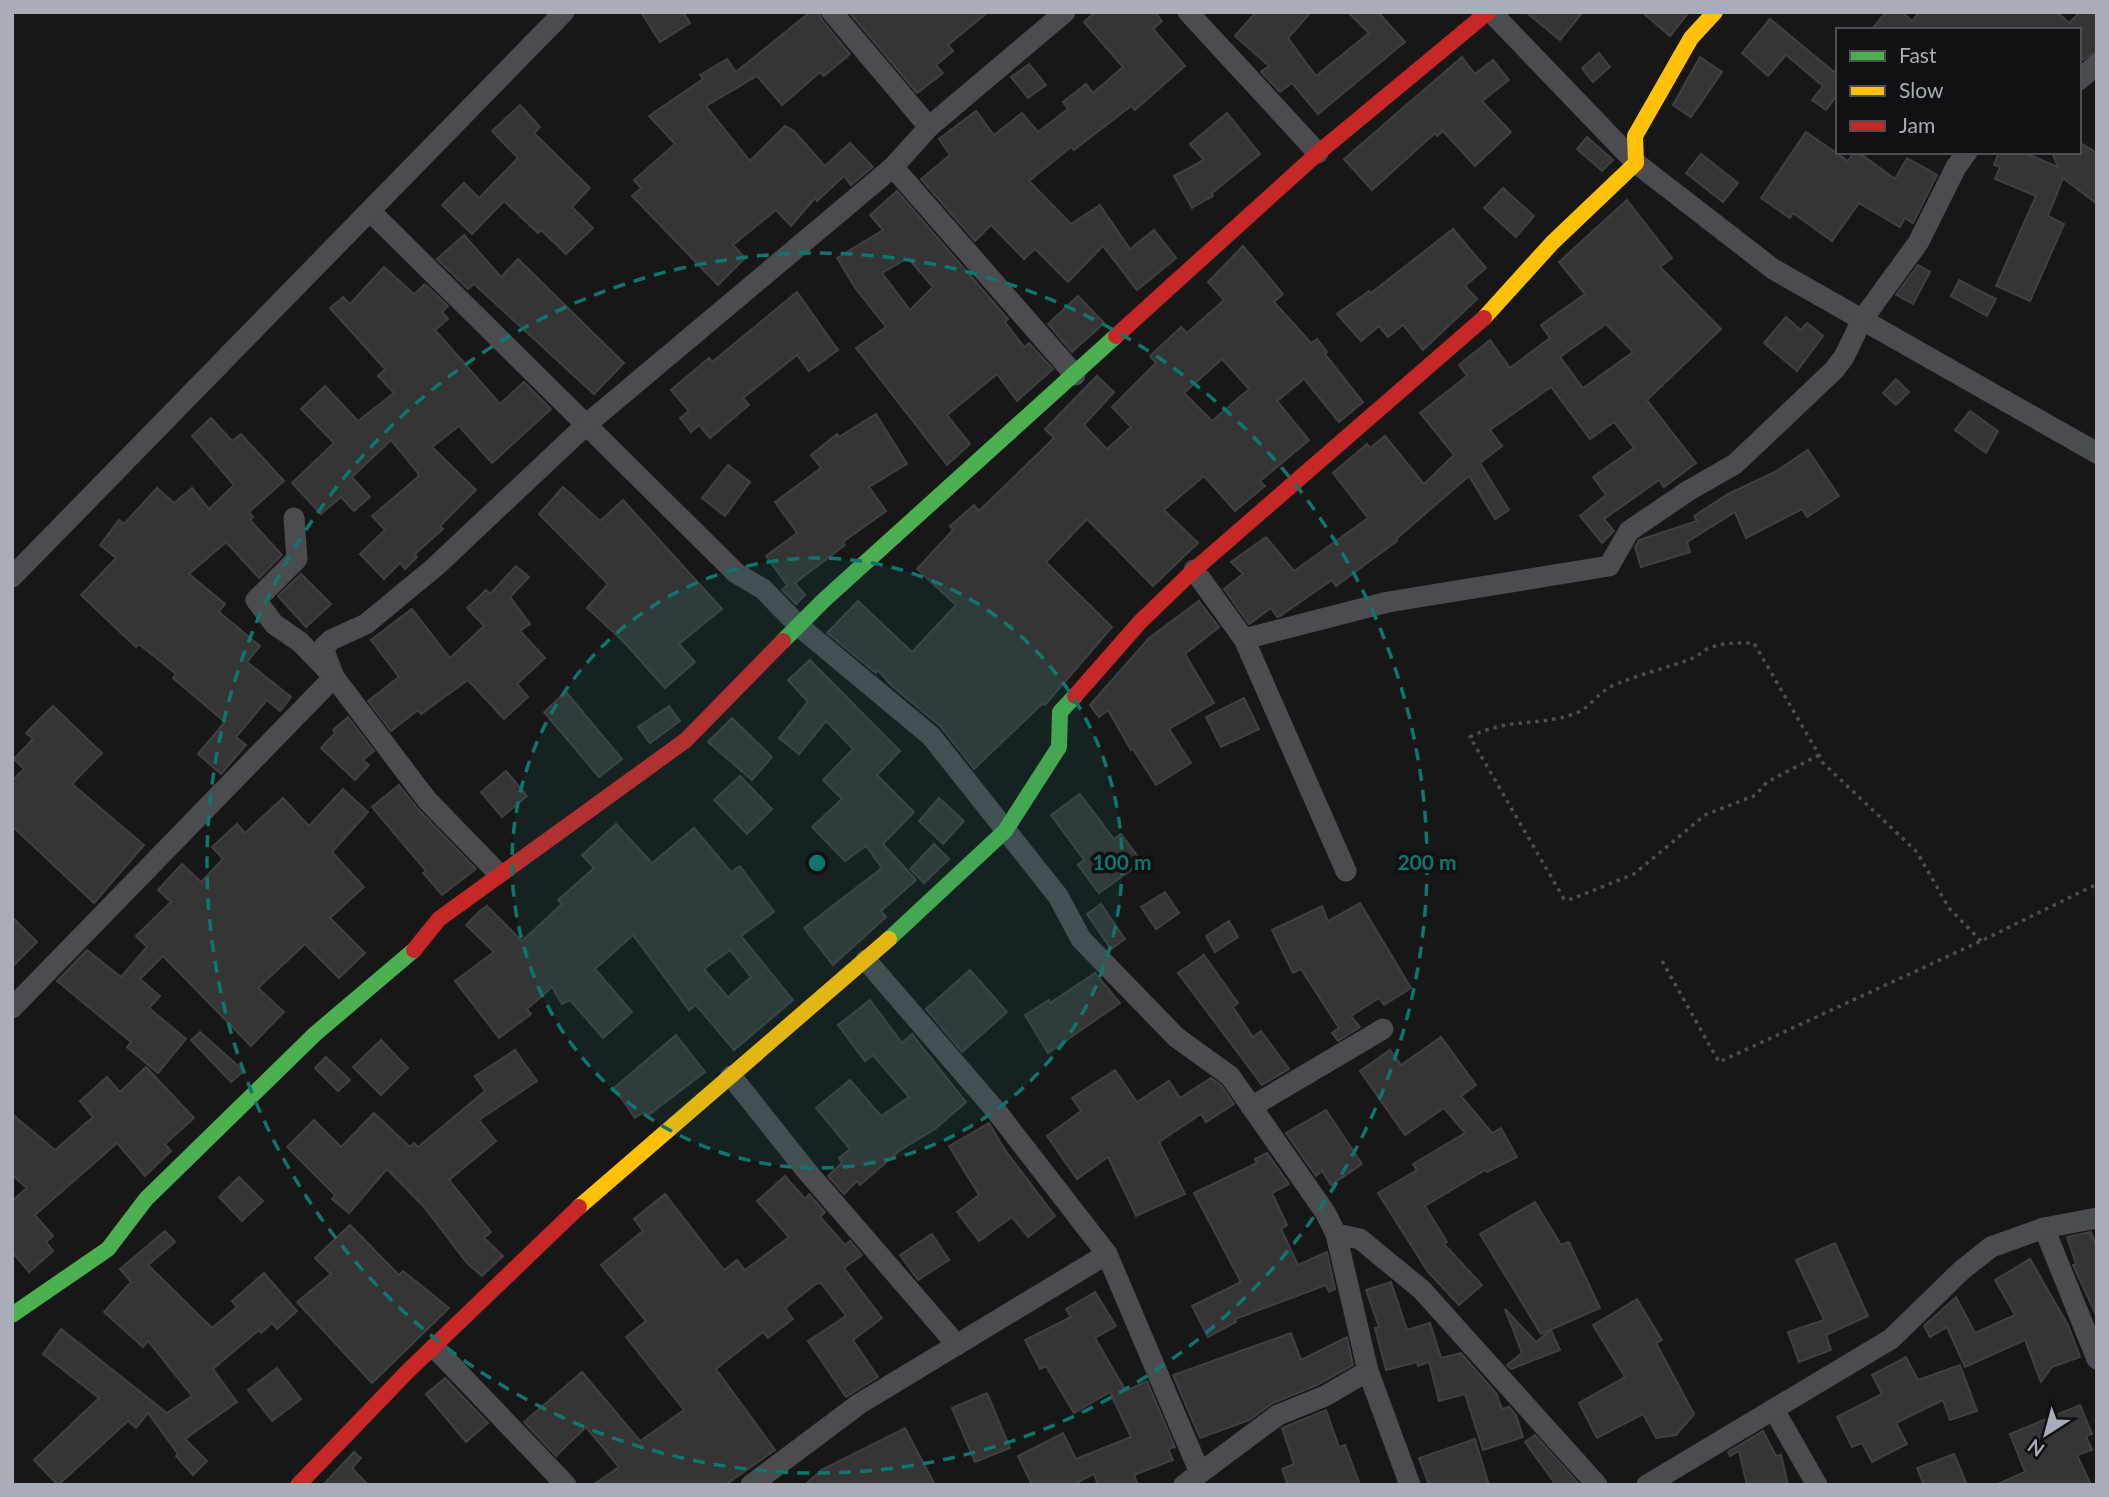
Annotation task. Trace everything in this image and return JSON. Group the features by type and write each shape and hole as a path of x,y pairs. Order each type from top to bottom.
{"street":[{"path":"12,577 564,12"},
{"path":"832,12 929,127"},
{"path":"334,677 324,648 331,640 366,624 435,567 587,424 894,167 929,127 1065,12"},
{"path":"1188,12 1318,153"},
{"path":"12,1315 108,1250 146,1199 315,1034 420,944 439,919 498,873 686,740 824,600 1318,153 1490,12 1636,163 1773,269 2097,453"},
{"path":"1636,163 1634,136 1691,38 1715,12"},
{"path":"2081,78 2097,64"},
{"path":"1244,639 1388,602 1609,566 1629,531 1688,491 1735,464 1834,370 1844,357 1863,320 1918,243 1956,167 1966,154"},
{"path":"298,1485 595,1192 866,960 1005,831 1059,747 1060,712 1140,622 1194,570 1472,331 1552,243 1636,163"},
{"path":"894,167 1075,375"},
{"path":"370,212 736,573 763,589 800,627 931,736 1058,896 1082,939 1176,1037 1230,1076 1325,1212 1336,1234 1368,1371 1410,1485"},
{"path":"294,517 298,559 256,600 274,624 300,642 334,677 427,800 498,873"},
{"path":"1194,570 1244,639 1346,871"},
{"path":"12,1008 334,677"},
{"path":"866,960 997,1112 1107,1254 1192,1479 1278,1415 1325,1396 1368,1371"},
{"path":"1251,1108 1383,1029"},
{"path":"731,1076 805,1169 957,1345"},
{"path":"1647,1485 1891,1339 1962,1270 1991,1247 2044,1228 2097,1217"},
{"path":"2044,1228 2097,1359"},
{"path":"1336,1234 1360,1239 1422,1290 1597,1485"},
{"path":"751,1485 859,1404 1107,1254"},
{"path":"435,1348 566,1485"},
{"path":"1774,1410 1817,1485"}],"path":[{"path":"1819,755 1767,782 1756,795 1705,815 1634,874 1573,900 1564,899 1470,737 1506,723 1538,722 1574,714 1589,707 1611,687 1649,670 1689,660 1709,648 1731,643 1754,643 1819,755 1917,852 1949,908 1981,941"},
{"path":"1662,961 1719,1062 1981,941 2097,884"}],"building":[{"path":"641,12 683,12 690,23 660,42"},
{"path":"810,12 819,12 822,20 850,54 824,76 820,72 782,105 757,76 706,106 750,161 785,126 794,131 825,166 850,143 873,167 851,185 844,176 817,201 815,198 791,226 776,210 733,245 745,258 718,285 632,196 641,188 634,180 675,144 649,116 703,79 700,75 727,59 736,72"},
{"path":"849,12 988,12 948,45 953,51 936,65 943,73 917,93"},
{"path":"1095,12 1155,12 1162,21 1153,29 1185,66 1135,110 1131,106 1074,150 1071,147 1029,181 1071,224 1100,205 1130,249 1154,230 1176,258 1137,290 1103,246 1068,282 1035,249 1024,259 991,225 975,241 921,179 950,155 939,139 976,111 994,135 1022,113 1038,132 1068,109 1063,102 1086,84 1093,93 1123,67 1084,22"},
{"path":"1256,12 1311,12 1288,38 1316,76 1369,33 1348,12 1378,12 1405,42 1318,114 1292,83 1280,92 1261,72 1269,66 1235,36"},
{"path":"1526,12 1583,12 1560,40"},
{"path":"1642,12 1689,12 1670,36"},
{"path":"1886,12 1902,12 1912,21 1919,12 2057,12 2069,23 2080,12 2097,12 2097,51 2081,61 2081,28 1873,28"},
{"path":"1770,19 1834,72 1836,70 1836,97 1826,110 1812,100 1823,86 1786,55 1768,76 1742,53"},
{"path":"1599,53 1610,67 1593,82 1582,68"},
{"path":"1462,57 1475,74 1493,60 1509,80 1482,101 1511,132 1475,166 1443,131 1437,136 1435,133 1372,190 1344,159"},
{"path":"1700,57 1722,72 1691,117 1673,105"},
{"path":"1029,64 1046,85 1028,98 1011,77"},
{"path":"520,105 540,127 534,133 590,188 572,207 593,228 566,254 541,230 538,233 504,201 472,234 442,205 464,183 479,198 518,158 492,131"},
{"path":"1227,113 1260,154 1212,193 1213,196 1192,208 1174,176 1204,160 1190,144"},
{"path":"1806,132 1848,161 1853,154 1861,154 1895,179 1907,158 1937,175 1913,223 1905,218 1900,227 1859,203 1832,241 1793,213 1790,218 1761,198"},
{"path":"1587,137 1613,160 1602,171 1577,149"},
{"path":"2081,143 2097,153 2097,204 2063,178 2048,216 2064,224 2030,301 1996,286 2036,196 1995,179 2000,167 1994,165 1998,154 2028,154 2058,167 2053,154 2081,154"},
{"path":"1701,154 1738,183 1723,202 1686,173"},
{"path":"1503,188 1534,216 1516,237 1484,208"},
{"path":"897,191 1008,319 1005,322 1024,347 1029,343 1053,369 1017,401 997,374 947,415 970,444 947,465 856,348 886,327 856,289 837,258 883,230 870,215","holes":["908,258 933,287 910,310 882,273"]},
{"path":"1627,200 1672,258 1660,267 1721,329 1647,400 1696,463 1664,487 1659,480 1604,519 1614,531 1602,543 1580,516 1606,495 1593,477 1634,448 1614,422 1590,439 1551,387 1490,430 1502,446 1480,463 1509,510 1495,519 1469,476 1396,539 1397,541 1336,586 1332,580 1280,616 1277,617 1271,608 1249,624 1224,589 1243,574 1231,562 1266,537 1294,571 1368,518 1333,473 1367,444 1370,448 1385,436 1424,484 1454,455 1420,413 1467,376 1459,365 1490,340 1510,368 1550,338 1541,325 1585,294 1559,262","holes":["1606,324 1633,352 1583,388 1560,357"]},
{"path":"1453,229 1486,268 1465,286 1477,299 1423,350 1403,325 1388,337 1379,326 1361,341 1337,314 1369,291 1371,293"},
{"path":"464,235 501,277 518,259 624,363 594,394 474,284 468,289 437,259"},
{"path":"1243,246 1283,294 1274,302 1311,343 1317,339 1327,352 1325,354 1363,402 1339,422 1304,379 1277,401 1309,440 1260,481 1265,486 1235,511 1204,476 1164,510 1198,543 1153,586 1087,519 1046,562 1112,627 1045,705 1043,703 974,769 940,726 892,686 878,670 876,673 827,633 858,601 912,652 956,605 917,569 953,530 950,526 974,505 979,511 1054,438 1045,429 1097,376 1114,392 1084,425 1107,449 1131,427 1112,407 1156,363 1150,356 1181,327 1187,333 1224,300 1208,282","holes":["1222,359 1249,389 1212,421 1184,393"]},
{"path":"1918,265 1930,272 1913,304 1896,295"},
{"path":"384,267 414,294 425,284 448,306 442,312 448,319 435,330 500,404 524,382 551,409 492,463 459,426 432,447 476,490 440,526 443,529 415,554 417,557 405,569 400,563 384,579 360,554 385,530 372,516 418,477 418,473 391,440 352,477 370,497 354,511 341,497 321,514 292,483 334,443 301,409 325,386 358,421 394,393 378,376 385,369 330,308 343,297 350,304"},
{"path":"1959,280 1996,299 1987,316 1951,296"},
{"path":"797,292 838,350 809,371 797,355 743,398 749,405 710,438 699,425 691,432 680,418 689,411 671,390 709,358 712,362"},
{"path":"1078,296 1104,323 1072,352 1048,324"},
{"path":"1786,317 1801,330 1807,323 1823,336 1797,371 1764,343"},
{"path":"1896,379 1909,392 1896,405 1883,393"},
{"path":"1970,411 1998,431 1986,453 1955,430"},
{"path":"876,414 907,464 869,487 886,511 843,542 845,545 795,583 805,595 796,604 782,590 787,585 766,556 797,533 775,502 821,468 811,455 837,434 839,437"},
{"path":"211,418 232,441 241,434 284,481 249,512 253,517 250,520 282,555 259,578 226,542 189,574 225,604 219,612 260,646 247,662 291,697 280,711 267,700 236,737 246,745 221,774 198,754 225,722 173,678 176,674 139,644 136,647 81,595 116,558 100,545 119,520 124,524 157,488 174,503 192,488 209,509 234,485 192,436"},
{"path":"1808,450 1839,496 1807,517 1802,509 1746,538 1735,512 1687,542 1690,552 1641,567 1635,547 1639,540 1697,521 1694,516 1728,494 1775,472"},
{"path":"728,465 750,482 725,516 702,498"},
{"path":"563,487 600,521 623,500 722,609 679,644 695,662 665,688 622,640 587,608 608,584 539,514"},
{"path":"516,566 529,577 510,597 530,624 520,631 545,658 517,684 528,697 504,719 468,680 421,714 418,710 391,731 368,701 399,677 371,640 412,609 450,658 484,626 467,608 486,590 490,594"},
{"path":"301,574 331,604 306,627 278,596"},
{"path":"1199,601 1219,627 1185,654 1214,703 1169,729 1191,763 1156,785 1133,749 1131,750 1108,710 1099,717 1090,705 1149,638"},
{"path":"810,660 900,751 877,775 914,812 883,844 916,880 881,911 886,917 833,965 804,928 882,868 866,846 845,861 812,827 842,799 823,780 853,749 826,721 799,754 779,738 808,702 788,680"},
{"path":"566,692 622,759 599,777 544,712"},
{"path":"1244,698 1259,729 1221,747 1206,717"},
{"path":"53,706 102,753 72,784 144,845 94,903 12,826 12,781 24,769 14,759 33,739 26,733"},
{"path":"669,706 680,721 650,743 638,727"},
{"path":"348,717 374,751 363,760 369,765 355,780 321,748 335,733 333,730"},
{"path":"732,718 772,757 752,780 708,742"},
{"path":"506,771 527,796 502,817 481,792"},
{"path":"740,776 772,809 747,834 714,800"},
{"path":"399,785 418,809 476,869 442,895 423,873 426,871 372,807"},
{"path":"343,789 368,812 332,852 364,887 330,918 365,953 339,978 305,944 258,988 284,1012 251,1046 163,956 140,979 160,996 149,1008 186,1039 158,1073 127,1047 131,1042 57,981 87,950 121,977 147,947 136,936 171,902 158,890 182,864 201,882 223,859 212,847 237,824 245,833 283,798 309,826"},
{"path":"1080,794 1114,839 1121,834 1142,862 1099,893 1078,865 1084,860 1051,815"},
{"path":"939,798 964,821 943,844 919,821"},
{"path":"616,824 652,863 694,828 731,872 740,866 774,912 741,936 793,1000 734,1050 696,1005 689,1010 633,935 595,969 632,1012 603,1038 570,1000 562,1004 552,987 527,1009 531,1014 499,1038 455,981 494,952 466,925 487,906 522,941 562,904 558,900 594,868 582,855","holes":["730,950 751,977 728,997 704,969"]},
{"path":"934,844 949,859 924,883 910,869"},
{"path":"1165,892 1179,913 1156,929 1141,907"},
{"path":"1360,903 1411,988 1384,1005 1379,998 1351,1016 1360,1027 1338,1041 1332,1033 1339,1028 1301,969 1293,973 1272,930 1322,906 1328,921"},
{"path":"1101,904 1125,939 1111,949 1087,914"},
{"path":"12,917 37,942 12,967"},
{"path":"1229,921 1238,937 1215,952 1206,936"},
{"path":"1204,955 1238,1003 1233,1007 1253,1037 1261,1031 1289,1069 1262,1085 1178,973"},
{"path":"970,970 1007,1012 962,1052 926,1009"},
{"path":"1095,973 1120,1003 1048,1053 1025,1015 1049,1000 1050,1003"},
{"path":"870,1000 902,1043 912,1034 966,1102 935,1129 899,1151 860,1185 857,1181 844,1194 828,1176 842,1163 839,1158 850,1149 816,1108 850,1080 881,1116 909,1097 873,1055 865,1061 838,1025"},
{"path":"200,1032 244,1071 231,1082 191,1040"},
{"path":"676,1035 705,1072 647,1116 644,1112 635,1118 614,1088"},
{"path":"1441,1037 1476,1085 1461,1096 1492,1133 1501,1128 1517,1157 1487,1172 1485,1170 1425,1206 1447,1242 1444,1244 1482,1285 1459,1305 1428,1272 1378,1193 1417,1170 1413,1164 1465,1133 1444,1108 1405,1135 1360,1071 1390,1050 1401,1065"},
{"path":"381,1040 408,1068 381,1095 353,1067"},
{"path":"515,1050 537,1081 479,1120 496,1141 449,1180 491,1232 484,1238 503,1256 482,1276 467,1263 424,1207 387,1169 349,1213 332,1199 335,1195 287,1147 314,1120 341,1147 374,1113 410,1147 414,1143 418,1147 485,1091 475,1076"},
{"path":"326,1057 350,1080 338,1091 315,1068"},
{"path":"146,1067 194,1118 165,1144 171,1151 145,1176 117,1143 35,1215 53,1236 46,1242 53,1251 29,1272 12,1252 12,1201 27,1188 12,1175 12,1114 55,1150 93,1117 80,1101 107,1077 120,1092"},
{"path":"1115,1070 1137,1102 1169,1081 1180,1098 1211,1078 1221,1085 1234,1104 1206,1122 1201,1114 1159,1142 1185,1194 1136,1216 1108,1157 1077,1179 1047,1136 1081,1111 1072,1098"},
{"path":"1326,1110 1362,1164 1331,1185 1322,1171 1316,1176 1286,1133"},
{"path":"989,1123 1005,1150 1055,1216 1028,1237 1012,1217 979,1241 957,1212 979,1195 949,1146"},
{"path":"1267,1153 1289,1184 1272,1193 1287,1225 1281,1229 1298,1265 1327,1252 1335,1289 1329,1292 1326,1285 1235,1319 1236,1322 1208,1337 1192,1306 1241,1282 1194,1193 1257,1163 1255,1159"},
{"path":"785,1176 805,1199 809,1194 825,1212 820,1217 845,1245 850,1241 862,1255 844,1268 882,1318 853,1340 878,1377 846,1397 808,1341 846,1316 821,1283 816,1284 785,1308 793,1319 768,1338 763,1332 716,1369 775,1450 725,1485 593,1485 619,1467 586,1427 556,1456 524,1422 582,1372 640,1441 684,1410 626,1337 646,1321 601,1265 643,1231 634,1219 665,1194 724,1270 737,1260 745,1270 789,1237 757,1201"},
{"path":"239,1177 263,1201 242,1221 219,1197"},
{"path":"1535,1202 1561,1245 1569,1242 1600,1308 1541,1334 1480,1234"},
{"path":"350,1225 399,1275 403,1271 449,1308 372,1383 297,1302 331,1274 315,1258"},
{"path":"165,1231 175,1242 148,1265 212,1328 237,1307 232,1301 264,1273 297,1311 277,1329 272,1323 261,1333 259,1330 213,1369 237,1402 185,1439 207,1461 193,1475 176,1456 178,1454 148,1413 136,1428 128,1421 58,1485 34,1460 99,1398 43,1354 61,1329 167,1413 192,1396 148,1341 143,1347 104,1312 131,1282 120,1269"},
{"path":"2091,1232 2097,1249 2097,1317 2073,1265 2076,1264 2067,1237"},
{"path":"932,1234 949,1260 918,1280 900,1255"},
{"path":"1835,1243 1868,1316 1826,1335 1831,1350 1799,1362 1788,1332 1824,1320 1796,1260"},
{"path":"2030,1259 2068,1325 2080,1357 2052,1367 2041,1382 2025,1340 1965,1367 1947,1327 1930,1337 1924,1326 1956,1297 1975,1333 2015,1315 1995,1280"},
{"path":"1391,1282 1407,1330 1430,1323 1441,1358 1461,1353 1496,1393 1502,1409 1509,1407 1516,1415 1523,1437 1483,1450 1465,1394 1439,1401 1429,1362 1418,1366 1417,1362 1386,1370 1375,1328 1379,1327 1366,1290"},
{"path":"1095,1292 1116,1326 1095,1338 1126,1391 1147,1381 1175,1447 1168,1449 1173,1460 1134,1475 1138,1485 1098,1485 1094,1474 1072,1485 1032,1485 1018,1456 1063,1433 1076,1459 1131,1437 1110,1392 1074,1413 1046,1366 1040,1369 1025,1340 1071,1317 1066,1309"},
{"path":"1637,1299 1662,1340 1656,1343 1694,1414 1676,1435 1656,1438 1643,1414 1597,1438 1579,1403 1625,1377 1593,1325"},
{"path":"1505,1309 1536,1342 1551,1330 1560,1350 1511,1369 1507,1365 1522,1353"},
{"path":"1291,1333 1301,1360 1347,1337 1353,1365 1317,1385 1273,1403 1249,1420 1200,1438 1173,1375"},
{"path":"1906,1357 1918,1380 1960,1365 1977,1411 1950,1420 1943,1400 1896,1423 1907,1444 1872,1462 1862,1443 1852,1447 1837,1417 1882,1394 1872,1375"},
{"path":"277,1368 301,1399 272,1421 248,1390"},
{"path":"445,1378 488,1423 466,1442 426,1394"},
{"path":"987,1393 1010,1448 975,1462 952,1408"},
{"path":"2080,1405 2092,1434 2086,1436 2092,1450 2077,1455 2091,1485 1996,1485 2025,1472 2010,1434"},
{"path":"1326,1410 1339,1447 1345,1445 1360,1485 1288,1485 1282,1469 1294,1464 1282,1428"},
{"path":"905,1428 935,1485 805,1485 821,1470"},
{"path":"1763,1431 1776,1456 1781,1455 1788,1485 1747,1485 1739,1451 1730,1456 1728,1452"},
{"path":"1535,1435 1579,1485 1556,1485 1525,1442"},
{"path":"1475,1439 1489,1485 1429,1485 1419,1458"},
{"path":"354,1452 361,1458 352,1468 368,1485 323,1485"},
{"path":"1954,1454 1967,1485 1924,1485 1917,1468"}],"traffic: fast":[{"path":"783,641 824,600 1116,336"},
{"path":"889,939 1005,831 1059,747 1060,712 1075,696"},
{"path":"12,1315 108,1249 146,1199 315,1034 414,950"}],"traffic: slow":[{"path":"1484,318 1552,243 1636,163 1635,136 1691,38 1715,12"},
{"path":"579,1207 889,939"}],"traffic: jam":[{"path":"1116,336 1318,153 1488,12"},
{"path":"1075,696 1140,622 1194,570 1484,318"},
{"path":"414,950 439,919 686,740 783,641"},
{"path":"298,1485 408,1371 579,1207"}]}
